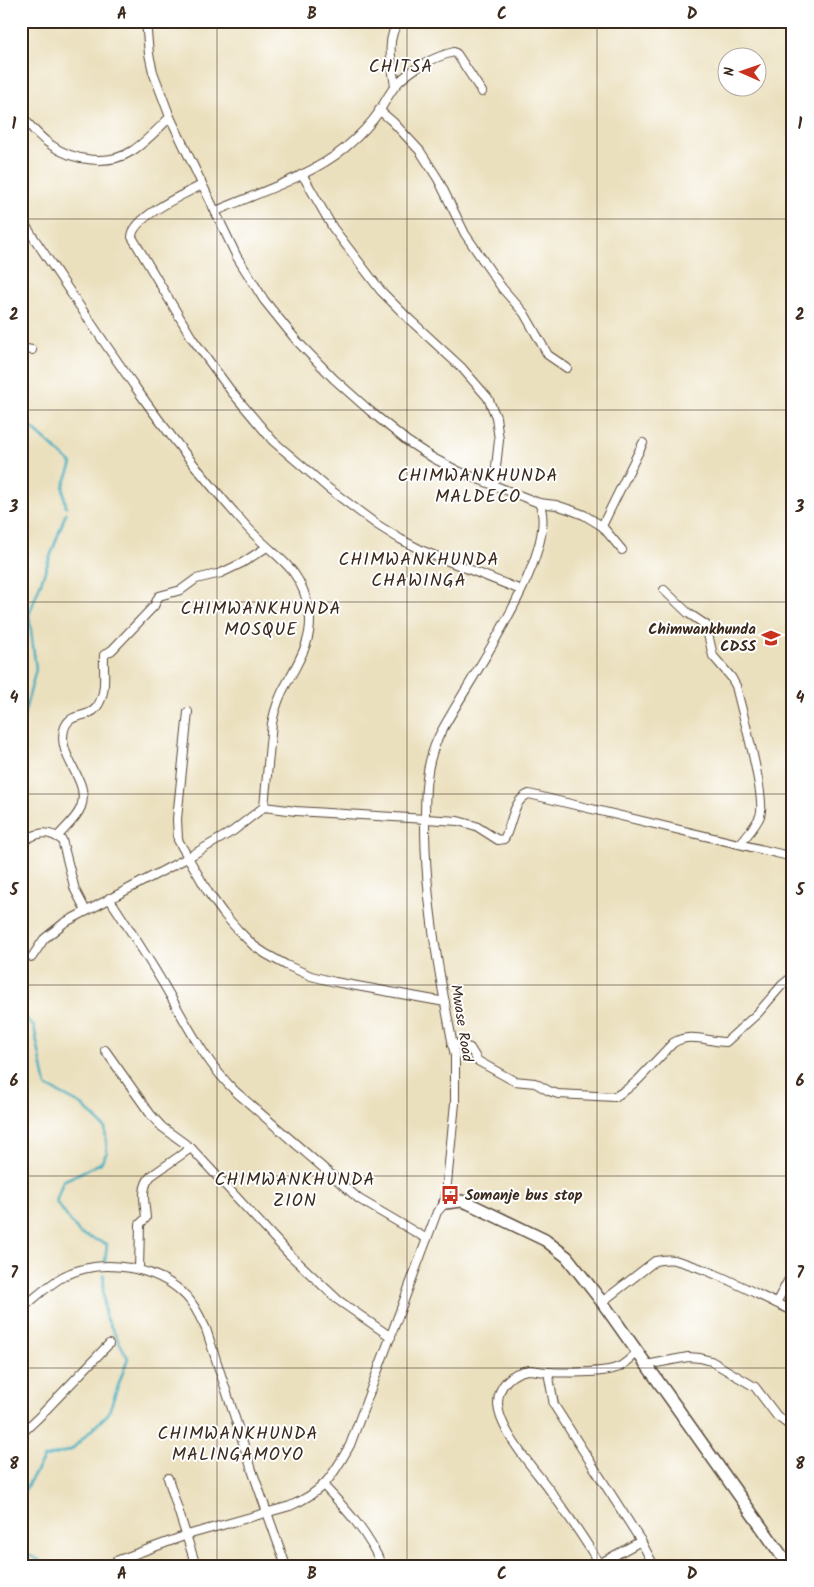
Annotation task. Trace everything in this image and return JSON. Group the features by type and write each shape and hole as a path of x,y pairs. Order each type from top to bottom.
{"street":[{"path":"146,21 149,54 153,72 170,117 202,185 237,257 264,300 298,341 334,379 407,441 432,458 460,472 539,503 556,505 571,510 602,526 622,550"},
{"path":"395,86 391,56 391,35 398,21"},
{"path":"216,211 302,174 333,157 371,123 395,86 431,60 454,52 482,92"},
{"path":"380,110 420,151 438,179 465,234 502,288 524,313 548,355 567,368"},
{"path":"21,115 36,134 51,146 78,158 100,160 121,156 132,151 170,117"},
{"path":"302,174 333,228 382,291 462,368 488,398 496,417 498,440 494,485"},
{"path":"202,185 169,202 139,223 132,232 132,237 192,338 231,391 273,442 328,488 376,524 423,551 521,590"},
{"path":"21,219 139,392 172,437 238,516 267,547 289,566 304,590 309,612 310,631 302,655 288,680 275,711 272,723 264,807"},
{"path":"21,348 32,350"},
{"path":"602,526 643,443"},
{"name":"Mwase Road","path":"112,1566 116,1561 187,1535 267,1513 307,1499 324,1486 350,1445 437,1212 445,1203 456,1080 426,877 425,819 427,775 437,740 456,704 490,651 521,590 540,541 543,520 539,503"},
{"path":"57,837 79,813 83,800 83,793 77,776 63,744 64,730 67,721 88,714 97,707 105,684 104,655 112,650 154,606 159,596 181,590 196,579 221,573 242,564 267,547"},
{"path":"664,590 688,613 706,625 713,656 731,677 736,686 752,750 762,809 758,820 740,844"},
{"path":"188,712 177,832 178,840 223,913 238,930 254,946 286,965 312,976 445,1002"},
{"path":"32,957 51,932 109,898 188,858 232,831 264,807 296,811 470,823 498,840 504,839 515,809 523,798 529,794 793,857"},
{"path":"21,842 45,832 62,840 75,890 86,911"},
{"path":"109,898 149,960 202,1051 220,1076 359,1199 427,1239"},
{"path":"452,1045 462,1045 470,1048 478,1061 514,1081 535,1083 558,1094 615,1097 638,1080 673,1043 680,1039 702,1038 726,1042 793,976"},
{"path":"105,1050 151,1115 162,1127 191,1148 288,1253 338,1300 391,1337"},
{"path":"138,1270 140,1224 146,1218 144,1199 146,1182 151,1176 191,1148"},
{"path":"445,1203 461,1201 468,1203 545,1240 567,1257 602,1302 790,1566"},
{"path":"602,1302 655,1261 666,1259 677,1260 721,1277 793,1311"},
{"path":"21,1310 50,1284 66,1275 102,1266 138,1270 156,1275 173,1284 186,1296 196,1308 206,1328 286,1566"},
{"path":"776,1303 793,1272"},
{"path":"21,1434 39,1418 109,1344"},
{"path":"637,1352 615,1369 573,1372 529,1370 515,1374 499,1392 498,1404 500,1418 510,1437 554,1496 600,1565 641,1541"},
{"path":"646,1365 688,1357 711,1361 755,1388 765,1398 777,1416 793,1428"},
{"path":"548,1372 554,1406 641,1541 654,1566"},
{"path":"168,1478 196,1566"},
{"path":"324,1486 352,1516 368,1538 382,1566"}],"waterway":[{"path":"21,418 72,464 63,487 66,507"},
{"path":"21,727 36,669 29,615 66,513"},
{"path":"21,1013 34,1027 46,1086 82,1105 105,1128 107,1152 101,1163 63,1181 56,1202 80,1234 107,1244 105,1262"},
{"path":"21,1496 44,1458 71,1450 108,1414 128,1358 105,1316 104,1275"},
{"path":"21,1551 51,1566"}],"place":[{"name":"Chimwankhunda CDSS","path":"771,638"},
{"name":"Somanje bus stop","path":"450,1195"}],"district":[{"name":"CHITSA","path":"401,66"},
{"name":"CHIMWANKHUNDA MALDECO","path":"478,485"},
{"name":"CHIMWANKHUNDA CHAWINGA","path":"419,569"},
{"name":"CHIMWANKHUNDA MOSQUE","path":"261,618"},
{"name":"CHIMWANKHUNDA ZION","path":"295,1189"},
{"name":"CHIMWANKHUNDA MALINGAMOYO","path":"238,1444"}]}
